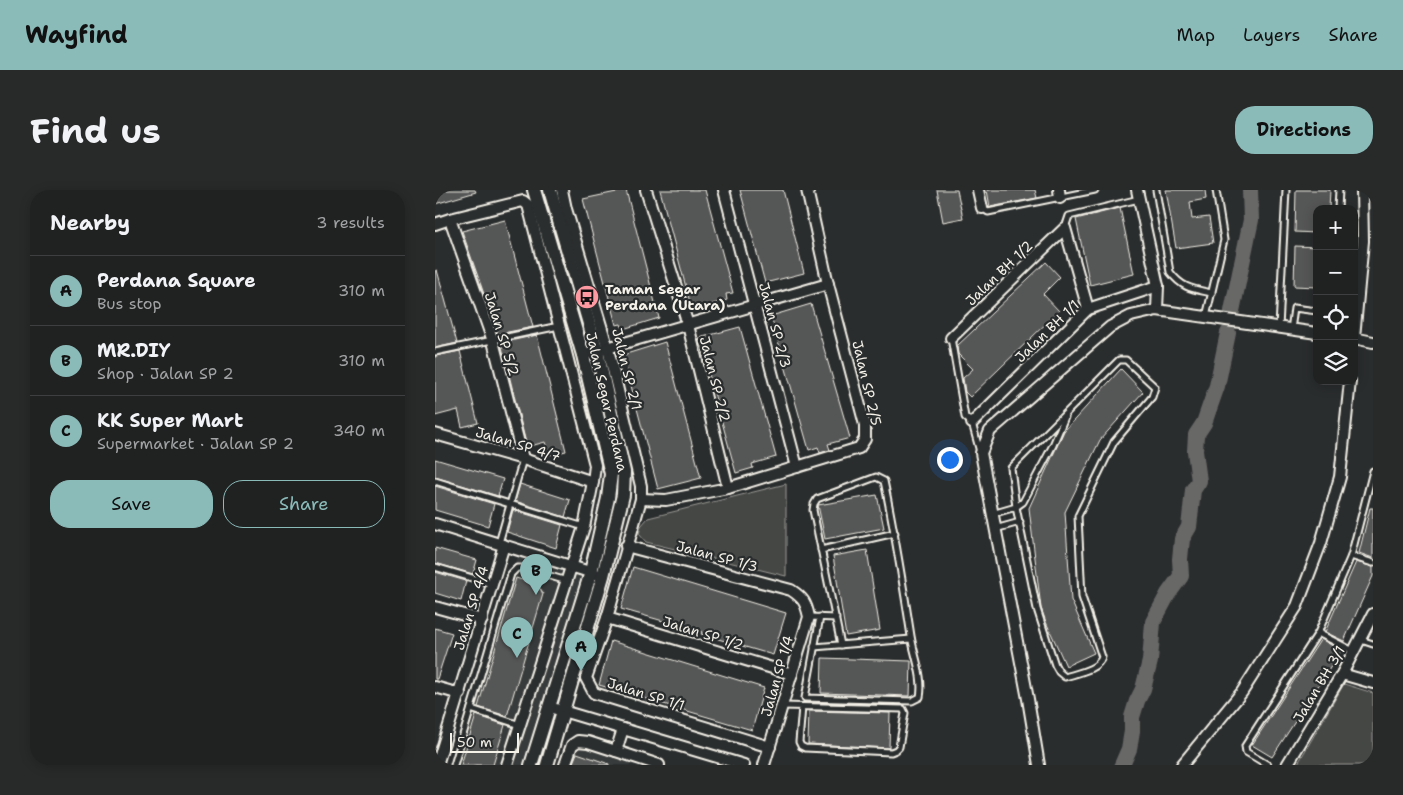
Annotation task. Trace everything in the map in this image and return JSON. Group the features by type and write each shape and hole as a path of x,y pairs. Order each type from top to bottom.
{"street":[{"name":"Jalan Segar Perdana","path":"534,190 583,355 611,474 597,574 564,711 547,765"},
{"name":"Jalan Segar Perdana","path":"531,765 548,707 597,574 623,495 624,472 603,350 550,190"},
{"name":"Jalan SP 2/1","path":"562,190 603,350 641,486 641,499"},
{"name":"Jalan SP 2/2","path":"646,190 687,325 728,488"},
{"name":"Jalan SP 2/3","path":"724,190 756,305 797,467"},
{"name":"Jalan SP 2/5","path":"641,499 665,500 728,488 859,448 865,439 865,425 828,284 807,190"},
{"path":"979,190 983,208"},
{"path":"1358,295 1363,241 1362,190"},
{"path":"1138,195 1158,286 1157,310"},
{"path":"435,224 450,218 523,201 528,205 595,465 584,527 576,552 568,564 567,581 507,765"},
{"name":"Jalan SP 5/2","path":"450,218 493,341 523,459"},
{"path":"1065,228 1088,309"},
{"name":"Jalan BH 1/2","path":"951,338 1065,228"},
{"path":"583,355 828,284"},
{"name":"Jalan BH 1/1","path":"972,423 1088,309 1158,286"},
{"path":"1039,765 1037,745 991,514 981,453 990,431 1110,327 1131,316 1157,310 1313,333"},
{"path":"1358,339 1373,342"},
{"path":"1182,765 1242,692 1297,606 1321,542 1340,477 1350,385"},
{"name":"Jalan SP 4/7","path":"435,433 593,482"},
{"name":"Jalan SP 1/1","path":"641,499 626,546 607,618 586,678 594,692 770,747"},
{"path":"435,524 597,574"},
{"name":"Jalan SP 4/4","path":"437,765 493,584 502,544"},
{"name":"Jalan SP 1/3","path":"626,546 791,590 800,596 806,604 809,617"},
{"path":"435,606 482,620"},
{"name":"Jalan BH 3/1","path":"1287,765 1355,652 1373,614"},
{"name":"Jalan SP 1/4","path":"764,765 809,617"},
{"name":"Jalan SP 1/2","path":"607,618 792,674"},
{"path":"1342,674 1373,683"},
{"path":"435,687 460,694"},
{"path":"548,707 623,729 718,761 744,765"},
{"path":"616,751 623,729"},
{"path":"565,765 572,745 578,740 656,764"},
{"path":"1031,765 1037,745"}],"lane":[{"path":"983,208 988,212 1059,194 1095,190"},
{"path":"1156,190 1170,272 1186,288 1212,293"},
{"path":"1207,317 1224,240 1216,190"},
{"path":"1279,328 1286,190"},
{"path":"1338,205 1339,190"},
{"path":"1065,228 1069,216 1138,195"},
{"path":"1291,330 1295,308 1313,310"},
{"path":"435,352 559,326"},
{"path":"951,338 965,417 972,423 981,453"},
{"path":"1119,360 1126,360 1155,387 1152,397 1114,442 1077,516 1082,597 1101,657 1100,662 1095,666 1065,677 1059,672 1037,609 1016,507 1011,468 1067,414 1119,360"},
{"path":"991,514 1016,507 1023,502 1067,414"},
{"path":"502,544 510,504 523,459"},
{"path":"1268,765 1246,752 1245,746 1318,633 1351,556 1373,471"},
{"path":"820,617 805,698 912,701 920,697 921,686 911,638 895,533 884,481 876,478 817,499 814,504 813,510 841,645"},
{"path":"435,481 584,527"},
{"path":"995,529 1020,522"},
{"path":"821,550 895,533"},
{"path":"1351,556 1373,563"},
{"path":"435,567 493,584"},
{"path":"454,765 511,574 517,568 523,568 567,581"},
{"path":"809,617 836,618"},
{"path":"1318,633 1355,652"},
{"path":"814,647 911,638"},
{"path":"1361,640 1373,644"},
{"path":"783,706 903,709 905,713 899,747 891,752 805,748 799,742 802,707"},
{"path":"471,709 521,725"}],"shaded area":[{"path":"786,484 786,576 646,542 639,534 641,526 648,518"},
{"path":"518,557 582,577 525,765 455,765"},
{"path":"1344,684 1373,693 1373,765 1297,765"},
{"path":"566,741 644,765 558,765"}],"building":[{"path":"435,190 475,190 476,192 435,204"},
{"path":"626,190 659,318 623,329 621,324 616,325 583,199"},
{"path":"660,190 705,190 733,293 726,294 727,300 692,310"},
{"path":"740,190 783,190 804,273 765,283"},
{"path":"937,190 957,190 963,218 943,222"},
{"path":"987,190 1035,190 1037,198 990,207"},
{"path":"1166,190 1205,190 1206,199 1190,202 1192,219 1209,217 1213,243 1176,248"},
{"path":"1296,190 1330,190 1329,205 1313,205 1313,233 1295,232"},
{"path":"1120,208 1134,274 1090,285 1076,219"},
{"path":"505,220 533,327 498,334 462,231"},
{"path":"1295,246 1313,247 1313,287 1294,286"},
{"path":"1046,262 1060,277 1043,294 1059,311 970,397 965,392 963,378 973,369 958,354 957,346"},
{"path":"437,270 457,343 435,348 435,271"},
{"path":"811,304 850,438 828,444 830,450 820,453 818,447 809,450 771,316"},
{"path":"740,327 776,457 752,464 753,468 736,473 699,338"},
{"path":"537,335 566,451 549,455 545,442 527,447 501,343"},
{"path":"665,342 701,478 658,489 623,355"},
{"path":"460,351 478,423 462,427 458,410 435,416 435,356"},
{"path":"1121,369 1143,392 1100,440 1065,512 1071,600 1094,653 1066,666 1041,608 1029,508 1064,431"},
{"path":"435,459 503,479 498,496 435,477"},
{"path":"520,484 570,500 565,517 515,501"},
{"path":"435,486 494,504 488,526 435,510"},
{"path":"877,495 884,528 825,539 818,505"},
{"path":"1370,508 1373,508 1373,558 1359,553"},
{"path":"513,510 562,525 556,548 507,532"},
{"path":"435,548 477,560 473,574 435,563"},
{"path":"867,550 880,630 846,636 833,556"},
{"path":"1356,562 1373,567 1373,576 1344,641 1325,632"},
{"path":"633,567 786,613 773,655 621,609"},
{"path":"435,572 466,581 461,601 435,593"},
{"path":"516,578 538,585 543,594 507,716 478,707"},
{"path":"435,628 452,633 437,679 435,679"},
{"path":"1321,639 1341,651 1272,757 1252,745"},
{"path":"611,641 764,688 752,730 599,685"},
{"path":"822,658 911,661 910,696 821,693"},
{"path":"809,711 890,713 889,748 808,744"},
{"path":"476,715 505,725 493,765 461,765"},
{"path":"577,753 609,764 609,765 572,765"}],"waterway":[{"path":"1232,311 1251,220 1250,190"},
{"path":"1122,765 1129,749 1132,717 1143,689 1150,661 1153,622 1168,594 1181,576 1182,539 1189,527 1193,490 1199,481 1195,451 1196,435 1204,423 1217,386 1228,333"}],"place":[{"name":"Taman Segar Perdana (Utara)","path":"587,297"},
{"name":"MR.DIY","path":"536,595"},
{"name":"KK Super Mart","path":"517,658"},
{"name":"Perdana Square","path":"581,671"}]}
